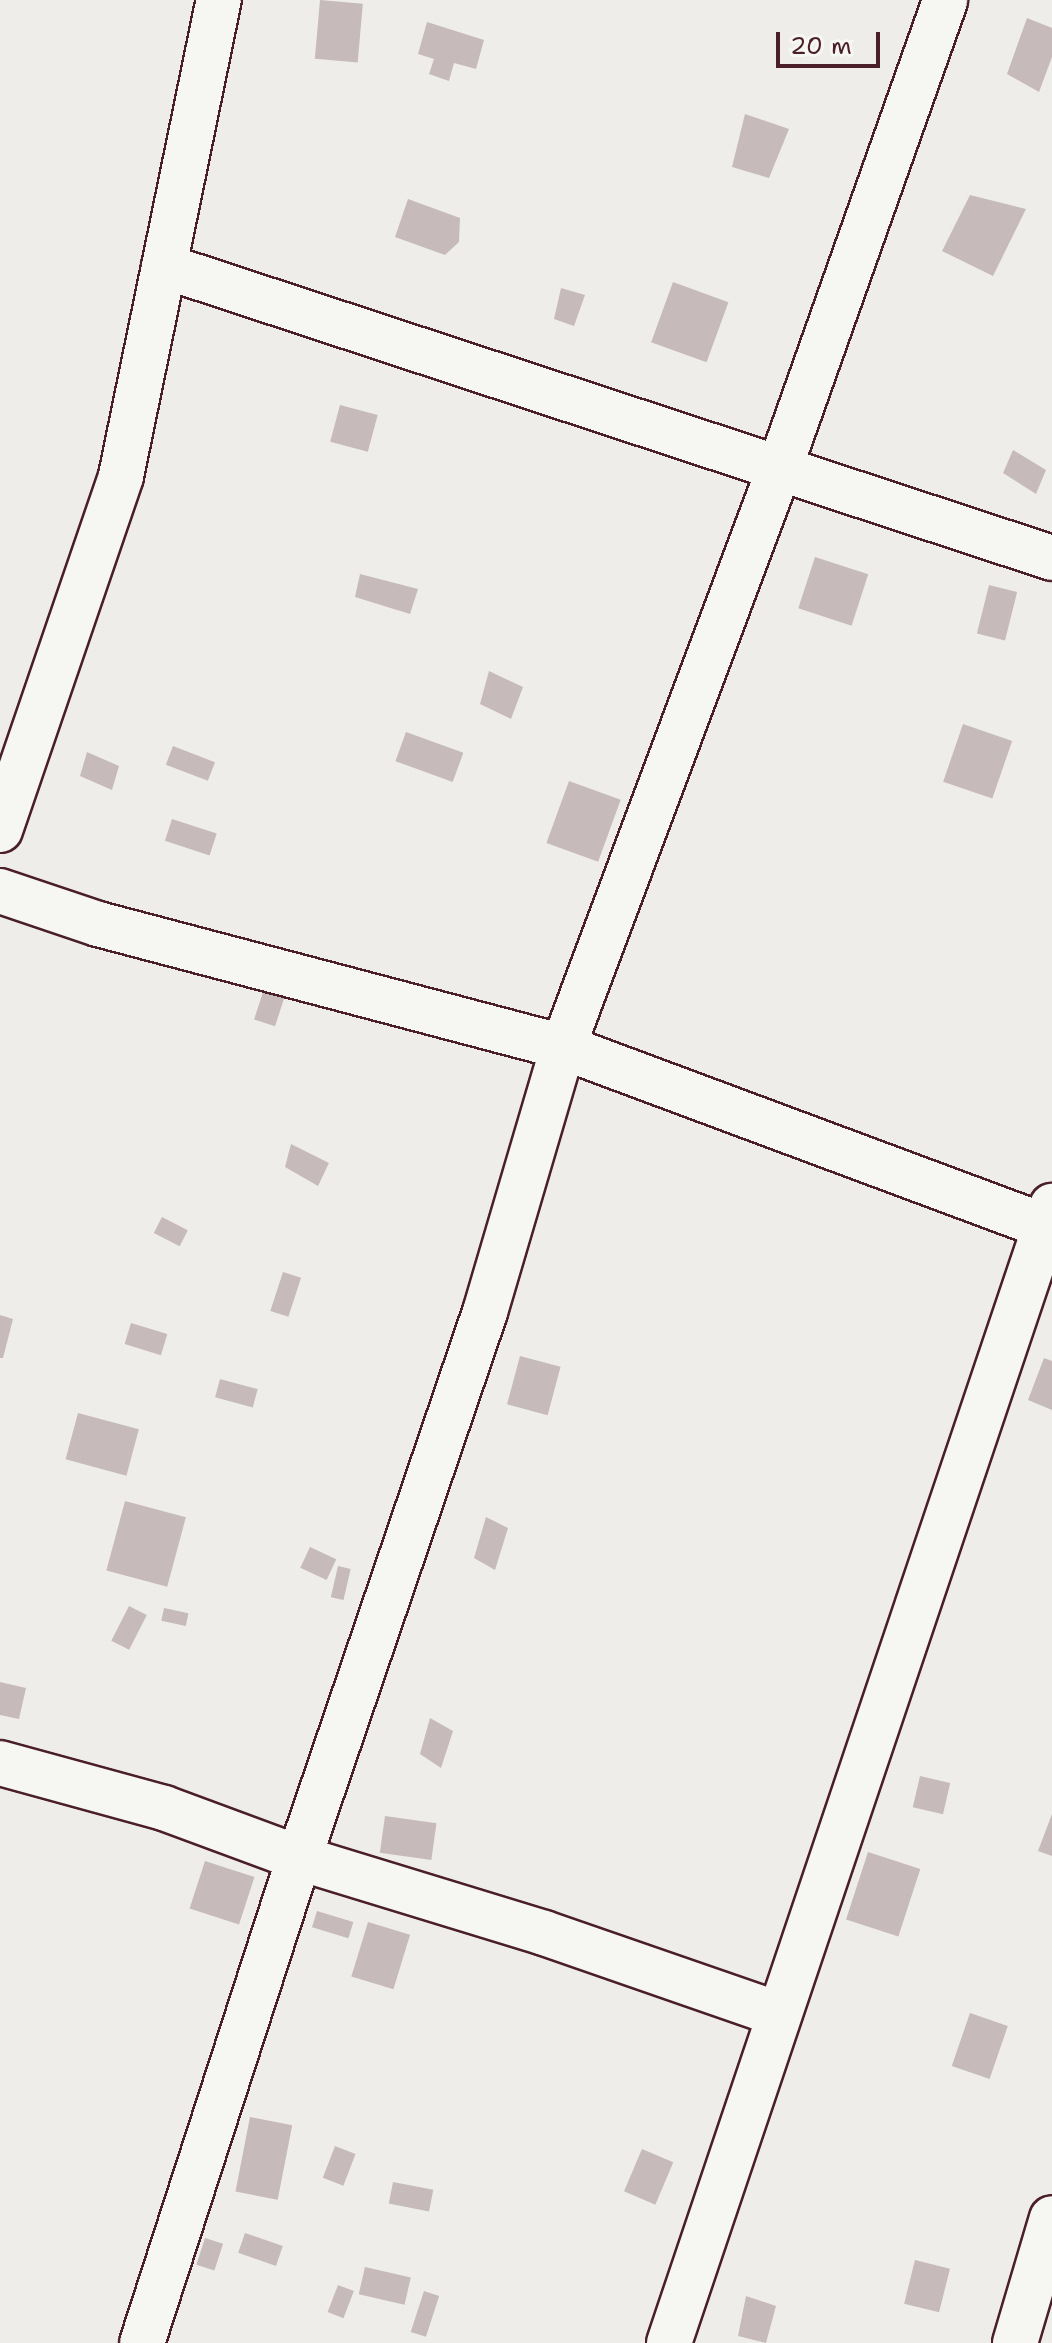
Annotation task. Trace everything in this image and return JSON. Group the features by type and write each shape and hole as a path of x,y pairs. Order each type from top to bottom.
{"street":[{"path":"0,830 121,476 219,0"},
{"path":"142,2343 299,1858 485,1312 563,1047 780,467 945,0"},
{"path":"164,266 1052,558"},
{"path":"0,891 98,924 563,1047 1050,1221 778,2014 669,2343"},
{"path":"0,1763 164,1808 299,1858 544,1933 778,2014"},
{"path":"1015,2343 1052,2218"}],"building":[{"path":"320,0 363,4 358,63 315,59"},
{"path":"1027,18 1052,28 1052,57 1039,92 1007,74"},
{"path":"427,22 484,40 476,69 454,63 449,81 429,74 434,59 418,54"},
{"path":"745,114 789,129 769,178 732,167"},
{"path":"970,195 1026,209 993,276 942,251"},
{"path":"408,199 460,218 459,242 445,255 395,237"},
{"path":"673,282 728,302 707,362 651,342"},
{"path":"561,288 585,295 574,326 554,319"},
{"path":"340,405 378,415 368,452 330,442"},
{"path":"1013,450 1046,470 1036,494 1003,473"},
{"path":"815,557 868,574 852,626 798,608"},
{"path":"360,574 418,589 410,614 355,597"},
{"path":"989,585 1017,592 1005,641 977,634"},
{"path":"489,671 523,687 511,719 480,704"},
{"path":"963,724 1012,741 992,799 943,782"},
{"path":"406,732 463,753 453,782 395,761"},
{"path":"173,746 215,762 208,781 166,765"},
{"path":"87,752 119,766 112,790 80,776"},
{"path":"569,781 621,800 598,862 546,843"},
{"path":"172,819 217,834 210,855 165,841"},
{"path":"264,989 285,996 275,1026 254,1019"},
{"path":"291,1144 329,1163 318,1186 285,1167"},
{"path":"162,1217 188,1230 180,1246 154,1233"},
{"path":"283,1272 301,1278 288,1317 270,1311"},
{"path":"0,1315 13,1319 3,1358 0,1358"},
{"path":"131,1323 167,1334 161,1355 125,1344"},
{"path":"520,1356 561,1367 548,1415 507,1404"},
{"path":"1044,1358 1052,1361 1052,1410 1028,1400"},
{"path":"220,1379 258,1389 253,1407 215,1397"},
{"path":"78,1413 139,1429 126,1476 66,1459"},
{"path":"125,1501 186,1517 167,1587 106,1571"},
{"path":"486,1517 508,1528 495,1570 474,1558"},
{"path":"310,1547 336,1559 327,1580 300,1568"},
{"path":"338,1566 351,1569 343,1600 331,1597"},
{"path":"129,1606 147,1615 129,1650 111,1641"},
{"path":"164,1608 188,1613 186,1626 161,1621"},
{"path":"0,1682 26,1688 19,1719 0,1715"},
{"path":"430,1718 453,1731 441,1768 420,1754"},
{"path":"920,1776 950,1783 943,1814 913,1807"},
{"path":"1052,1814 1052,1856 1038,1851"},
{"path":"385,1816 436,1823 431,1860 380,1853"},
{"path":"868,1852 920,1869 898,1937 846,1920"},
{"path":"205,1861 254,1877 239,1925 190,1909"},
{"path":"317,1911 353,1922 348,1938 312,1927"},
{"path":"368,1922 410,1935 393,1989 351,1977"},
{"path":"970,2013 1008,2026 990,2079 952,2066"},
{"path":"250,2117 292,2125 278,2200 235,2192"},
{"path":"335,2146 356,2154 343,2186 323,2178"},
{"path":"642,2149 673,2162 655,2205 624,2191"},
{"path":"393,2182 433,2190 429,2211 389,2204"},
{"path":"245,2233 283,2246 276,2266 238,2253"},
{"path":"205,2238 223,2244 214,2271 196,2265"},
{"path":"915,2260 950,2269 939,2312 904,2304"},
{"path":"365,2267 411,2278 404,2305 359,2294"},
{"path":"338,2285 354,2291 343,2318 328,2312"},
{"path":"424,2291 439,2296 426,2337 411,2332"},
{"path":"746,2296 776,2306 766,2343 738,2336"}]}
